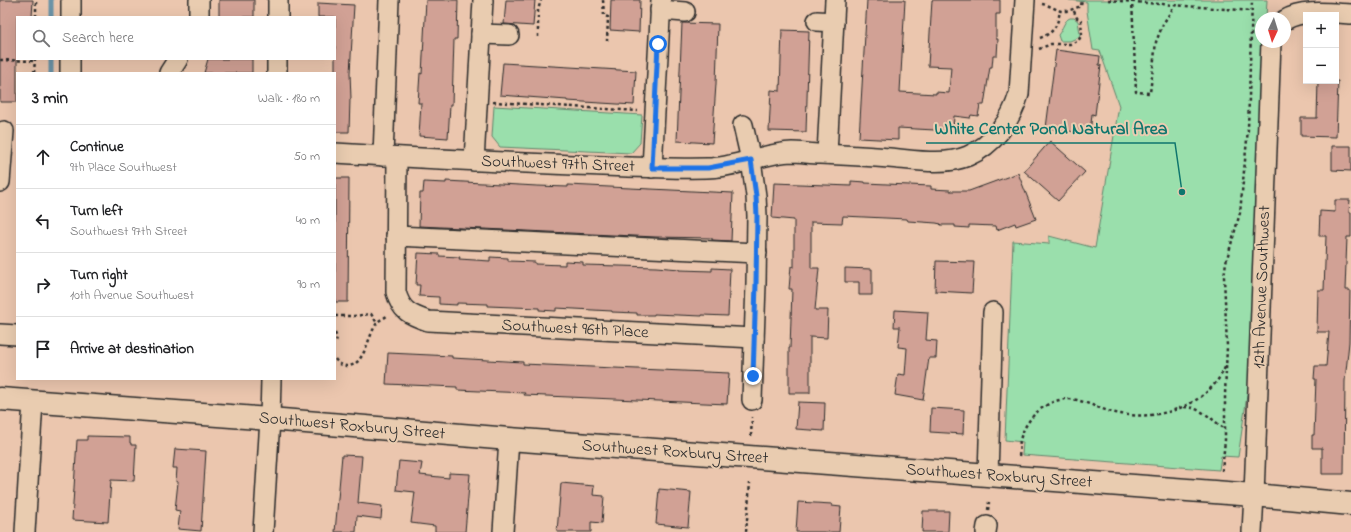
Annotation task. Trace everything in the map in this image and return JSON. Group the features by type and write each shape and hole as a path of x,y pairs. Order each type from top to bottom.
{"main road":[{"name":"Southwest Roxbury Street","path":"0,399 270,419 509,440 988,475 1351,504"}],"street":[{"path":"71,0 71,16"},
{"path":"199,0 199,16"},
{"path":"278,0 278,16"},
{"path":"389,0 390,156 396,236 396,310"},
{"path":"474,161 483,0"},
{"path":"827,154 825,21 835,0"},
{"name":"Southwest 97th Street","path":"336,153 474,161 652,168 708,168 791,152 930,162 949,161 967,157 990,142 1008,121 1015,108 1033,2"},
{"path":"652,168 650,44 660,5 685,12"},
{"path":"1291,18 1300,14 1321,12 1351,14"},
{"path":"481,34 509,35"},
{"name":"12th Avenue Southwest","path":"1252,532 1271,48"},
{"path":"70,60 70,72"},
{"path":"170,72 177,60"},
{"path":"277,60 277,72"},
{"path":"743,125 751,160 756,196 757,253 752,406"},
{"path":"0,182 7,131"},
{"path":"396,236 757,253"},
{"name":"Southwest 96th Place","path":"396,310 428,322 754,338"},
{"path":"988,475 993,312"},
{"path":"0,334 16,335"},
{"path":"263,532 270,419 270,380"},
{"path":"24,532 33,401"},
{"path":"503,532 509,440"}],"path":[{"path":"36,0 36,16"},
{"path":"538,37 538,10 541,0"},
{"path":"603,0 604,16 608,17 607,41"},
{"path":"1033,2 1066,11 1081,6 1082,0"},
{"path":"1108,0 1252,11"},
{"path":"1222,471 1227,362 1224,277 1226,262 1240,213 1248,129 1252,0"},
{"path":"1132,1 1136,92 1150,93 1156,42 1163,24 1175,5"},
{"path":"1035,48 1041,49 1050,44 1070,44 1081,38 1080,20 1076,18 1073,8"},
{"path":"1036,38 1048,35 1055,29 1059,21 1060,10"},
{"path":"0,60 35,60 34,72"},
{"path":"491,102 645,111"},
{"path":"336,360 345,366 350,366 359,362 377,323 396,310"},
{"path":"336,316 358,316 371,314 377,323"},
{"path":"1020,456 1020,441 1025,428 1041,409 1051,403 1062,399 1076,400 1119,414 1136,416 1173,411 1193,402 1209,389 1222,375 1227,362"},
{"path":"752,406 752,436"},
{"path":"1183,407 1193,407 1201,411 1225,429"},
{"path":"746,532 750,483"}],"green space":[{"path":"1069,0 1267,0 1266,12 1255,12 1255,48 1264,48 1253,354 1238,457 1221,456 1219,470 1022,455 1023,442 1005,440 1013,241 1049,244 1049,236 1095,248 1119,106 1100,51 1093,50 1087,2"},
{"path":"1070,18 1074,18 1078,21 1079,37 1070,41 1060,41 1058,35 1066,21"},
{"path":"494,106 642,115 640,143 631,153 500,147 492,137"}],"building":[{"path":"0,0 33,0 32,16 16,16 16,102 0,102"},
{"path":"219,0 254,0 254,16 219,16"},
{"path":"426,0 458,0 457,39 454,39 452,105 450,105 448,138 419,136 421,103 418,103 420,73 422,74"},
{"path":"506,0 535,0 533,26 504,24"},
{"path":"611,0 640,0 639,32 610,30"},
{"path":"867,0 905,0 900,92 936,94 936,92 949,93 951,67 928,66 932,0 1000,0 1000,14 996,14 996,39 998,39 997,56 993,56 984,105 980,105 978,116 971,115 970,118 954,116 953,131 898,128 898,140 859,138"},
{"path":"318,3 354,5 350,73 351,99 349,132 336,132 336,16 318,16"},
{"path":"682,23 718,24 712,143 677,141"},
{"path":"782,30 809,31 806,132 769,131 771,90 780,91"},
{"path":"1056,50 1100,56 1099,65 1101,65 1095,115 1092,114 1090,134 1046,128"},
{"path":"208,60 252,60 252,72 204,72"},
{"path":"503,63 636,71 634,105 500,95"},
{"path":"1318,84 1338,84 1336,137 1301,136 1301,118 1317,118"},
{"path":"1050,141 1085,172 1058,201 1024,171"},
{"path":"1332,146 1351,146 1351,171 1332,170"},
{"path":"1018,173 1036,219 1016,226 1015,223 997,230 996,226 969,225 969,228 955,227 955,225 940,225 941,224 936,223 908,221 907,219 843,216 842,223 811,222 811,268 819,268 815,310 828,310 827,338 810,337 810,393 789,393 789,348 792,289 789,289 791,266 794,267 794,220 772,218 774,183 851,186 851,181 931,186 931,189 969,191"},
{"path":"336,178 349,178 348,302 336,302"},
{"path":"446,181 733,193 731,241 712,240 712,238 656,237 419,226 420,193 423,193 424,182 446,183"},
{"path":"1335,200 1350,200 1349,212 1351,212 1351,237 1347,237 1345,290 1350,290 1349,342 1345,381 1344,474 1322,474 1322,448 1312,448 1312,435 1314,435 1315,366 1326,366 1329,332 1317,332 1318,290 1324,290 1326,236 1319,236 1320,211 1335,212"},
{"path":"418,253 460,257 459,259 490,261 490,257 508,258 508,261 535,262 535,264 565,265 565,261 583,262 583,265 656,267 680,270 712,271 712,268 730,269 728,316 637,315 637,313 556,308 556,311 539,310 539,308 488,306 488,304 439,304 439,297 419,296 420,285 416,285"},
{"path":"936,261 974,262 972,293 935,291"},
{"path":"845,268 872,269 872,295 859,295 859,282 845,282"},
{"path":"895,310 928,312 926,340 937,341 936,358 929,358 923,400 895,395 898,374 905,375 907,348 898,347 900,327 894,327"},
{"path":"388,353 452,356 452,358 523,362 523,364 729,373 727,404 524,395 525,393 457,390 457,387 386,384"},
{"path":"798,402 825,403 824,431 796,429"},
{"path":"931,408 964,410 963,434 930,432"},
{"path":"87,436 130,437 131,445 136,445 134,481 111,480 108,522 72,520 77,440 87,440"},
{"path":"175,449 206,451 201,531 178,529 180,511 175,510 178,482 176,482 177,468 173,468"},
{"path":"342,455 362,456 358,503 382,506 381,519 357,516 356,532 335,532"},
{"path":"399,461 422,463 420,475 449,478 449,473 470,474 465,532 435,532 435,526 411,523 415,492 396,490"},
{"path":"561,483 594,486 593,495 604,496 602,523 591,522 591,532 557,532"},
{"path":"659,489 691,492 688,527 656,524"},
{"path":"798,502 832,504 832,506 841,507 839,532 796,532"},
{"path":"923,511 949,511 948,532 922,532"}],"waterway":[{"path":"51,0 51,16"},
{"path":"51,60 51,72"}],"place":[{"name":"White Center Pond Natural Area","path":"1182,192"}],"route":[{"path":"658,44 652,168 708,168 751,160 757,216 753,376"}]}
